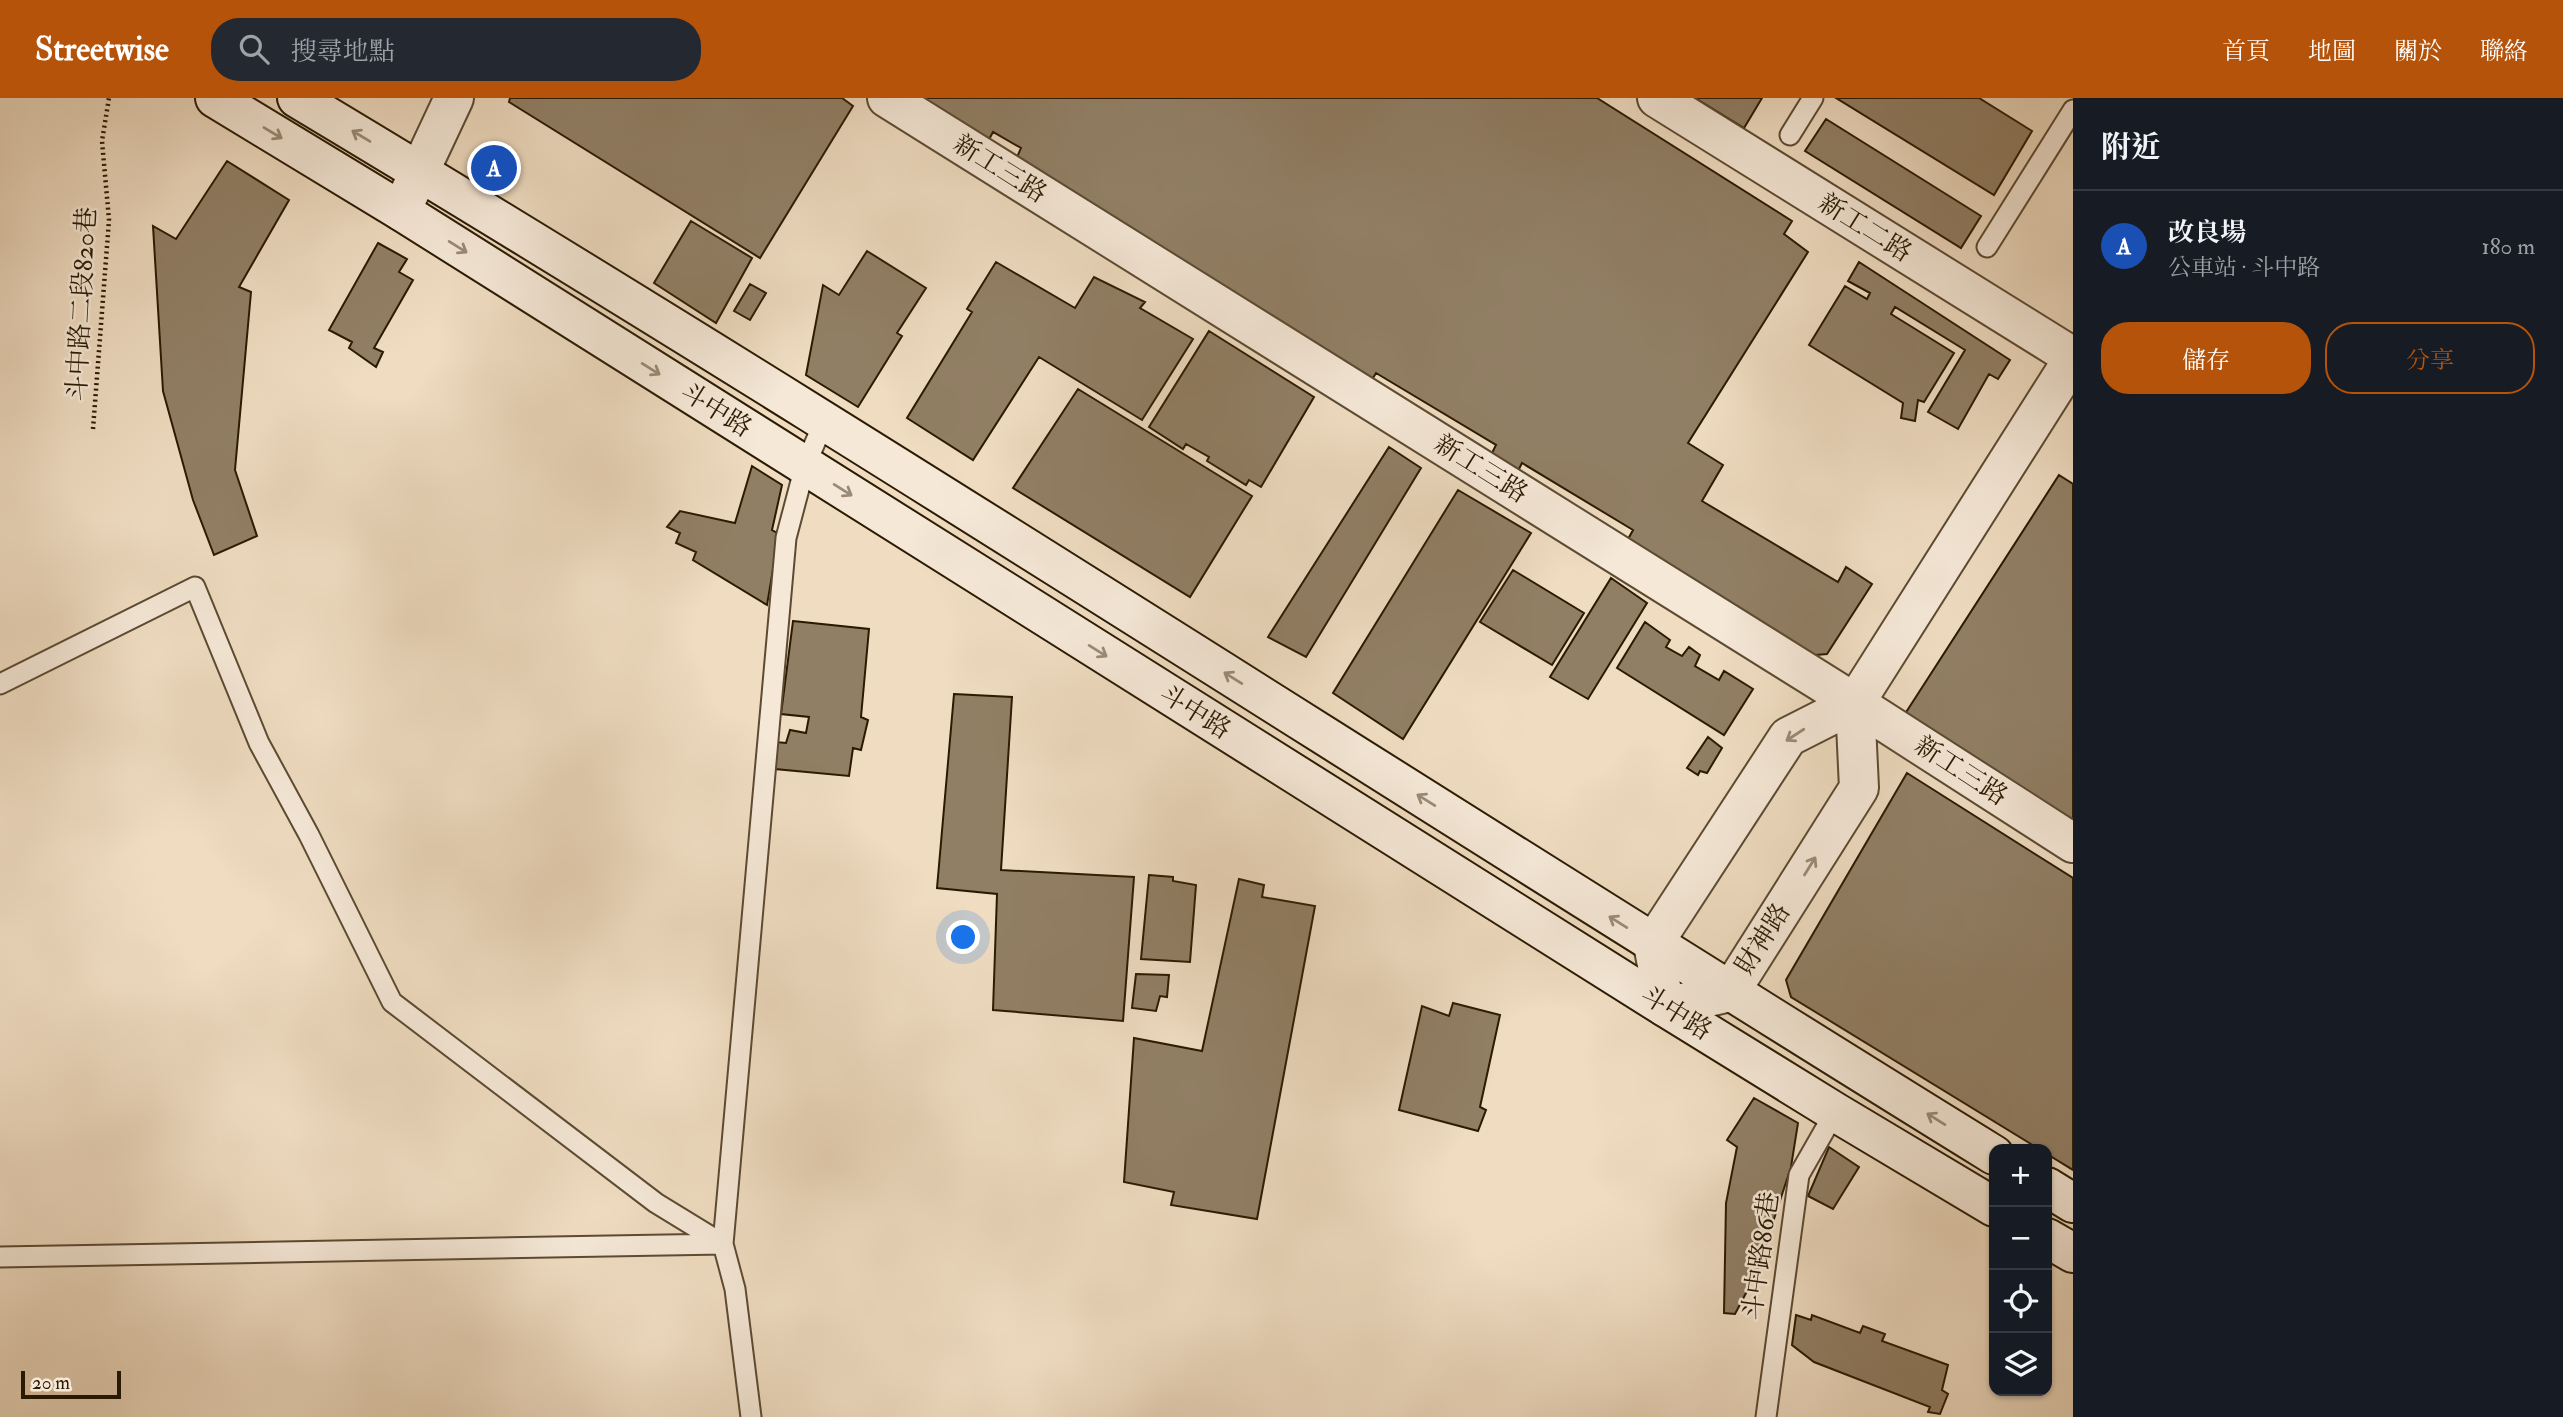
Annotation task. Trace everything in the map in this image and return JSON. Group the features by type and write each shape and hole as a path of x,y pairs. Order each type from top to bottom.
{"main road":[{"name":"斗中路","path":"215,98 401,211 1665,1007 1989,1204"},
{"name":"斗中路","path":"298,98 824,422 1653,944 1989,1151"},
{"path":"401,211 454,98"},
{"name":"新工三路","path":"887,98 1855,703 2073,844"},
{"name":"新工二路","path":"1657,98 2073,358"},
{"path":"1665,1007 1653,944 1788,737 1855,703 2073,358"},
{"path":"1065,631 1091,589"},
{"name":"財神路","path":"1665,1007 1730,992 1859,788 1855,703"},
{"path":"2052,1190 2073,1203"},
{"path":"2052,1241 2073,1253"}],"lane":[{"path":"1790,135 1813,98"},
{"path":"1987,247 2073,110"},
{"path":"751,1417 735,1289 723,1244 786,538 805,466 824,422"},
{"path":"0,684 195,587 258,743 309,835 392,1002 656,1203 723,1244"},
{"name":"斗中路86巷","path":"1766,1417 1799,1175 1835,1112"},
{"path":"0,1257 723,1244"}],"path":[{"name":"斗中路二段820巷","path":"93,429 109,220 102,141 109,98"}],"building":[{"path":"510,98 842,98 853,106 760,258 509,102"},
{"path":"912,98 1597,98 1792,221 1784,234 1808,252 1688,443 1723,465 1702,501 1838,582 1846,567 1872,584 1827,654 1804,656 1627,541 1633,530 1522,463 1517,473 1490,457 1496,445 1376,373 1370,383 1015,162 1021,148 993,132 986,145"},
{"path":"1695,98 1762,98 1744,128"},
{"path":"1836,98 1979,98 2032,131 1994,195"},
{"path":"1826,119 1981,216 1961,248 1805,151"},
{"path":"227,161 289,200 239,287 251,292 235,470 257,536 214,555 193,500 163,391 153,226 176,239"},
{"path":"691,221 752,258 716,323 654,283"},
{"path":"378,243 407,259 399,272 413,280 374,348 383,352 376,367 349,348 352,342 329,330"},
{"path":"867,251 926,288 897,333 902,336 858,407 806,375 823,285 839,295"},
{"path":"996,262 1075,308 1094,277 1145,302 1140,308 1193,339 1142,420 1039,357 973,460 907,418 972,312 967,309"},
{"path":"1859,262 2010,360 1998,379 1989,374 1958,429 1928,412 1965,350 1895,307 1891,314 1954,353 1924,402 1918,400 1915,421 1901,418 1903,403 1809,345 1845,286 1867,299 1870,293 1848,281"},
{"path":"750,284 766,293 750,320 734,311"},
{"path":"1209,331 1314,397 1261,487 1249,480 1246,485 1207,461 1209,457 1186,444 1183,449 1149,427"},
{"path":"1078,389 1252,496 1190,597 1013,488"},
{"path":"1389,447 1421,468 1306,657 1268,637"},
{"path":"752,466 782,485 772,530 779,534 767,605 693,560 696,552 676,543 680,533 667,527 680,511 735,523"},
{"path":"2059,475 2073,484 2073,823 1903,717"},
{"path":"1458,490 1531,533 1403,739 1333,693"},
{"path":"1513,570 1584,613 1552,665 1480,622"},
{"path":"1611,578 1647,603 1588,699 1550,677"},
{"path":"793,621 869,629 861,717 868,720 861,750 853,748 849,776 775,769 776,742 786,743 790,730 806,733 809,717 781,714"},
{"path":"1645,622 1670,640 1666,647 1682,656 1689,647 1700,655 1695,666 1719,680 1724,671 1753,689 1724,735 1617,668"},
{"path":"954,694 1012,697 1001,870 1134,877 1123,1021 993,1010 997,894 937,888"},
{"path":"1708,737 1722,748 1707,773 1700,771 1698,775 1687,768"},
{"path":"1907,773 2073,878 2073,1170 2052,1157 2052,1144 2031,1144 1791,997 1786,980"},
{"path":"1149,875 1173,877 1173,881 1196,885 1190,962 1141,959"},
{"path":"1239,879 1264,885 1262,897 1315,906 1257,1219 1171,1205 1174,1192 1124,1182 1134,1038 1202,1051"},
{"path":"1136,974 1169,975 1167,997 1160,996 1156,1011 1132,1008"},
{"path":"1453,1003 1500,1015 1480,1107 1486,1110 1478,1131 1399,1110 1422,1006 1449,1016"},
{"path":"1754,1098 1798,1123 1791,1167 1756,1274 1735,1314 1724,1313 1726,1203 1737,1147 1727,1140"},
{"path":"1829,1147 1859,1167 1833,1209 1808,1196"},
{"path":"1796,1315 1811,1320 1812,1315 1860,1333 1863,1326 1885,1334 1882,1341 1948,1365 1942,1390 1948,1394 1940,1414 1928,1412 1930,1407 1814,1362 1792,1345"}],"place":[{"name":"改良場","path":"494,168"}]}
